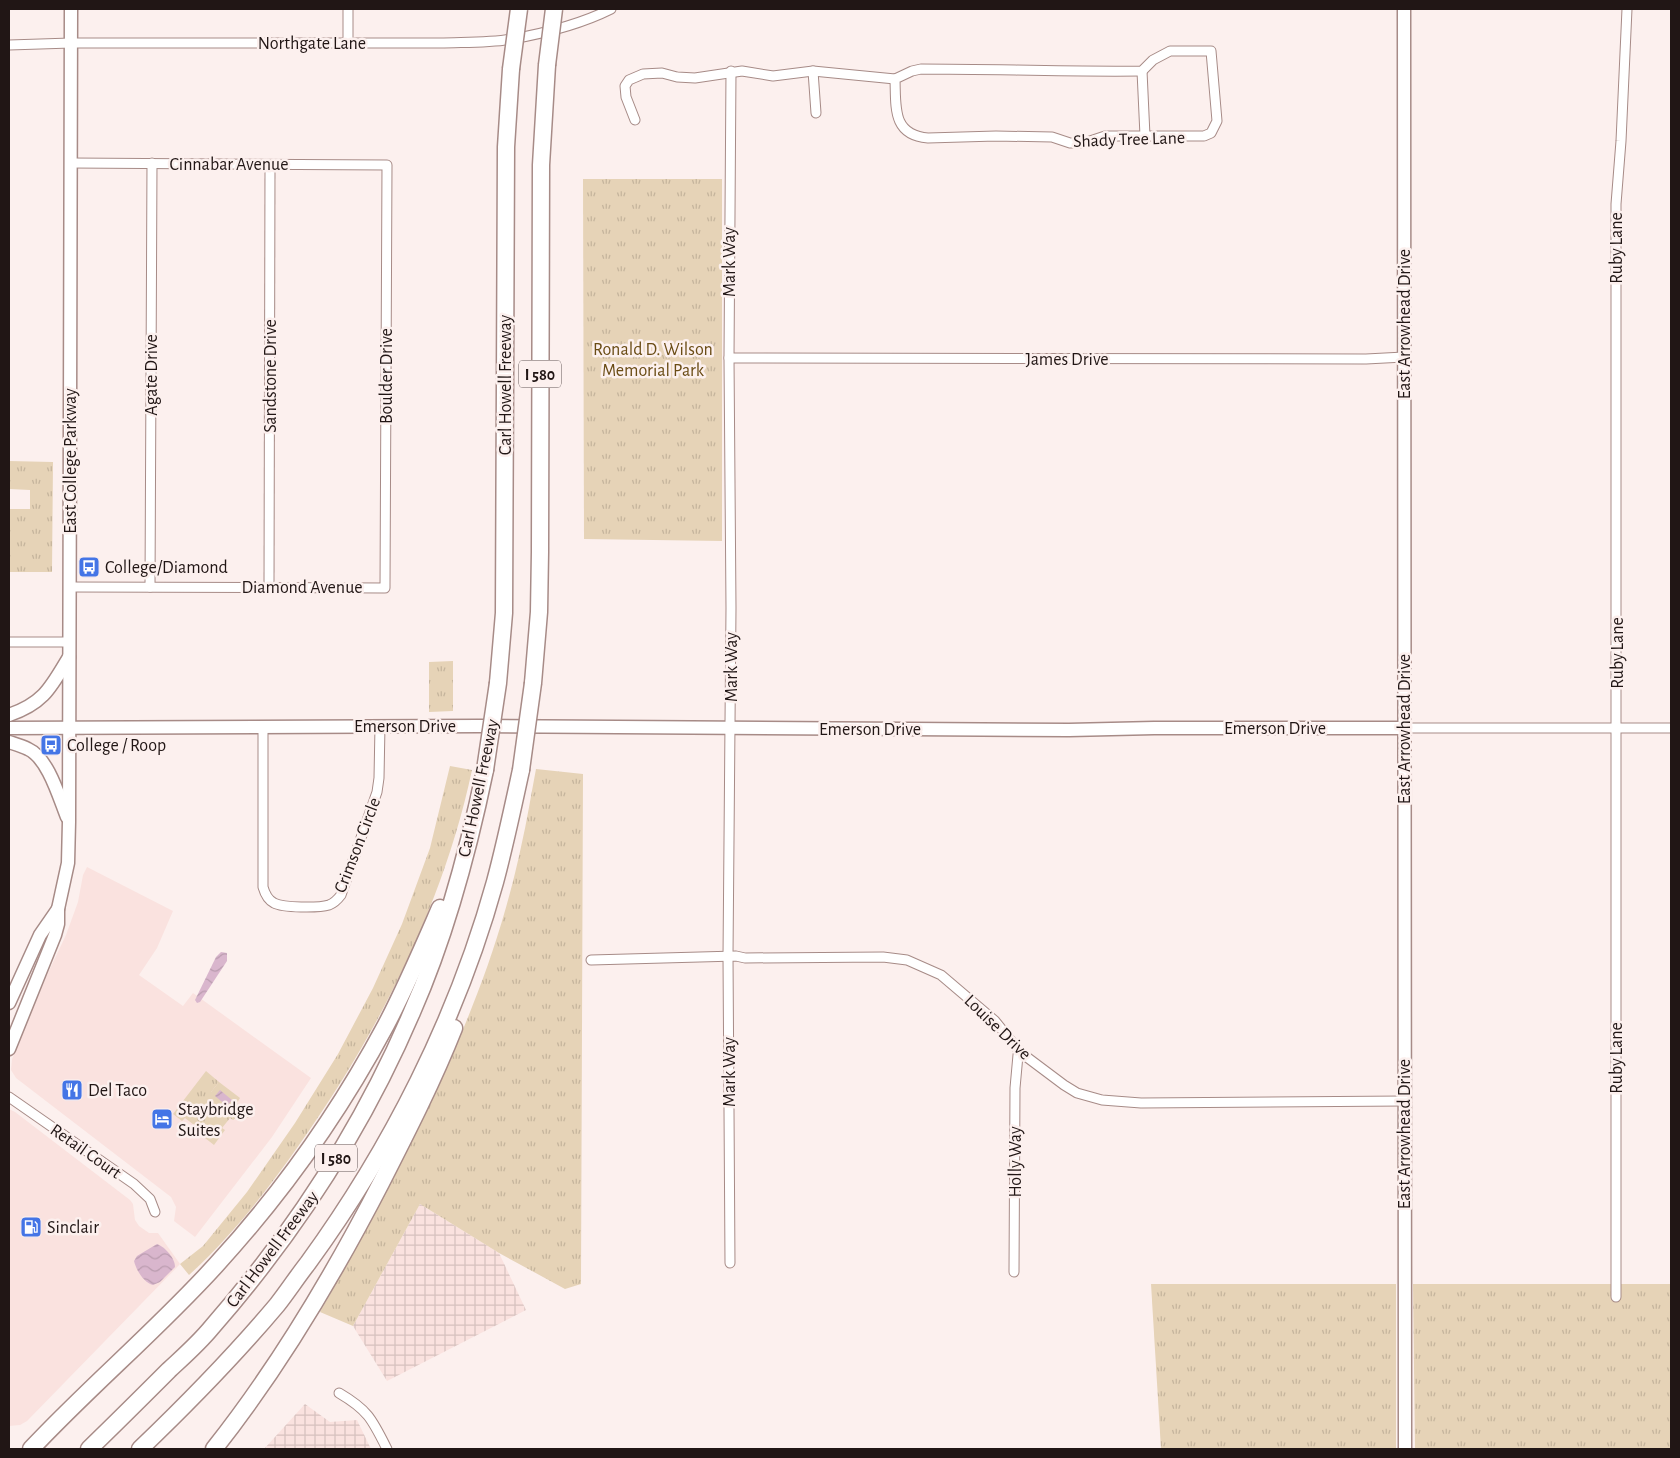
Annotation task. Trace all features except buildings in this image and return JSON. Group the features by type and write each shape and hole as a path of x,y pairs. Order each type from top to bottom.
{"highway":[{"name":"Carl Howell Freeway","path":"89,1449 211,1329 298,1219 348,1139 383,1076 412,1012 438,946 456,889 485,770 498,683 504,613 506,176 511,69 519,9"},
{"name":"Carl Howell Freeway","path":"140,1449 210,1381 278,1303 333,1228 374,1165 411,1096 447,1018 494,884 521,770 534,683 539,612 541,165 547,65 554,9"},
{"path":"31,1449 218,1264 268,1204 324,1126 367,1058 402,992 449,888 478,805"},
{"path":"214,1449 261,1387 301,1327 358,1228 419,1109 461,1009 494,884"},
{"path":"23,1449 46,1433"}],"street":[{"name":"East College Parkway","path":"9,1048 55,935 58,924 58,909 68,863 71,9"},
{"path":"348,9 348,43"},
{"name":"Northgate Lane","path":"9,45 71,42 440,44 511,39 546,32 611,9"},
{"name":"East Arrowhead Drive","path":"1404,9 1405,1449"},
{"name":"Ruby Lane","path":"1616,1297 1616,204 1627,9"},
{"name":"Shady Tree Lane","path":"895,79 897,116 907,132 918,137 1052,137 1070,143 1084,143 1106,136 1204,136 1211,133 1217,121 1211,52 1170,52 1153,60 1142,71"},
{"path":"635,120 626,97 625,86 629,80 638,75 662,73 677,77 695,78 731,71 773,76 813,71 895,79 921,69 1008,69 1062,72 1142,71 1145,136"},
{"name":"Mark Way","path":"730,1263 728,956 731,71"},
{"path":"813,71 816,113"},
{"name":"Cinnabar Avenue","path":"71,163 387,165"},
{"name":"Agate Drive","path":"150,587 152,163"},
{"name":"Sandstone Drive","path":"269,587 270,165"},
{"name":"Boulder Drive","path":"385,588 387,165"},
{"name":"James Drive","path":"729,358 1366,359 1404,357"},
{"name":"Diamond Avenue","path":"69,587 385,588"},
{"path":"9,642 69,642"},
{"path":"9,715 23,710 41,699 53,684 69,657"},
{"name":"Emerson Drive","path":"9,728 380,726 1069,730 1154,728 1671,728"},
{"name":"Crimson Circle","path":"263,727 263,887 267,897 275,904 308,906 328,905 335,902 341,895 377,792 380,726"},
{"path":"9,742 29,749 39,757 50,776 69,822"},
{"name":"East College Parkway","path":"9,1004 40,935 58,909"},
{"name":"Louise Drive","path":"591,960 728,956 745,958 884,957 907,960 932,970 948,980 995,1020 1020,1052 1044,1072 1077,1093 1102,1100 1142,1103 1404,1101"},
{"name":"Holly Way","path":"1014,1272 1015,1088 1018,1055 1020,1052"},
{"name":"Retail Court","path":"9,1097 134,1184 150,1200 155,1212"},
{"path":"339,1393 366,1412 387,1449"}],"shaded area":[{"path":"87,867 173,911 157,948 139,975 183,1006 193,993 311,1078 272,1137 195,1237 174,1221 176,1207 171,1197 16,1078 11,1070 12,1059 46,977 66,935 78,902 83,875"},
{"path":"9,1109 130,1200 133,1204 135,1220 139,1226 149,1233 158,1233 180,1264 27,1421 20,1425 9,1426"},
{"path":"420,1204 499,1253 526,1310 387,1381 353,1326"},
{"path":"305,1404 330,1422 357,1420 371,1449 264,1449"}],"green space":[{"name":"Ronald D. Wilson Memorial Park","path":"583,179 722,179 722,541 584,539"},
{"path":"9,461 53,462 52,572 9,572 9,509 30,509 30,490 9,489"},
{"path":"453,661 453,711 429,712 429,662"},
{"path":"450,766 472,770 459,821 444,870 425,919 381,1013 328,1102 287,1163 234,1230 189,1275 180,1264 203,1246 247,1192 295,1123 338,1054 373,988 402,924 430,848"},
{"path":"536,769 583,774 581,1284 565,1289 499,1253 420,1204 353,1326 320,1312 382,1200 421,1124 472,1007 500,928 512,887"},
{"path":"206,1071 219,1082 211,1092 212,1100 235,1118 233,1120 230,1118 222,1128 225,1130 214,1145 205,1138 207,1135 185,1118 182,1121 173,1114"},
{"path":"219,1082 240,1098 237,1103 251,1114 248,1118 239,1112 235,1118 211,1100 211,1092"},
{"path":"1151,1284 1396,1284 1396,1449 1161,1449"},
{"path":"1413,1284 1671,1284 1671,1449 1415,1449"}],"water":[{"path":"221,952 227,953 227,961 200,1002 197,1003 195,1000 216,957"},
{"path":"220,1090 232,1100 227,1106 215,1096"},
{"path":"157,1244 169,1253 175,1267 160,1282 153,1285 141,1276 134,1261 137,1256"}],"place":[{"name":"College/Diamond","path":"89,567"},
{"name":"College / Roop","path":"51,745"},
{"name":"Del Taco","path":"72,1090"},
{"name":"Staybridge Suites","path":"162,1119"},
{"name":"Sinclair","path":"31,1227"}]}
